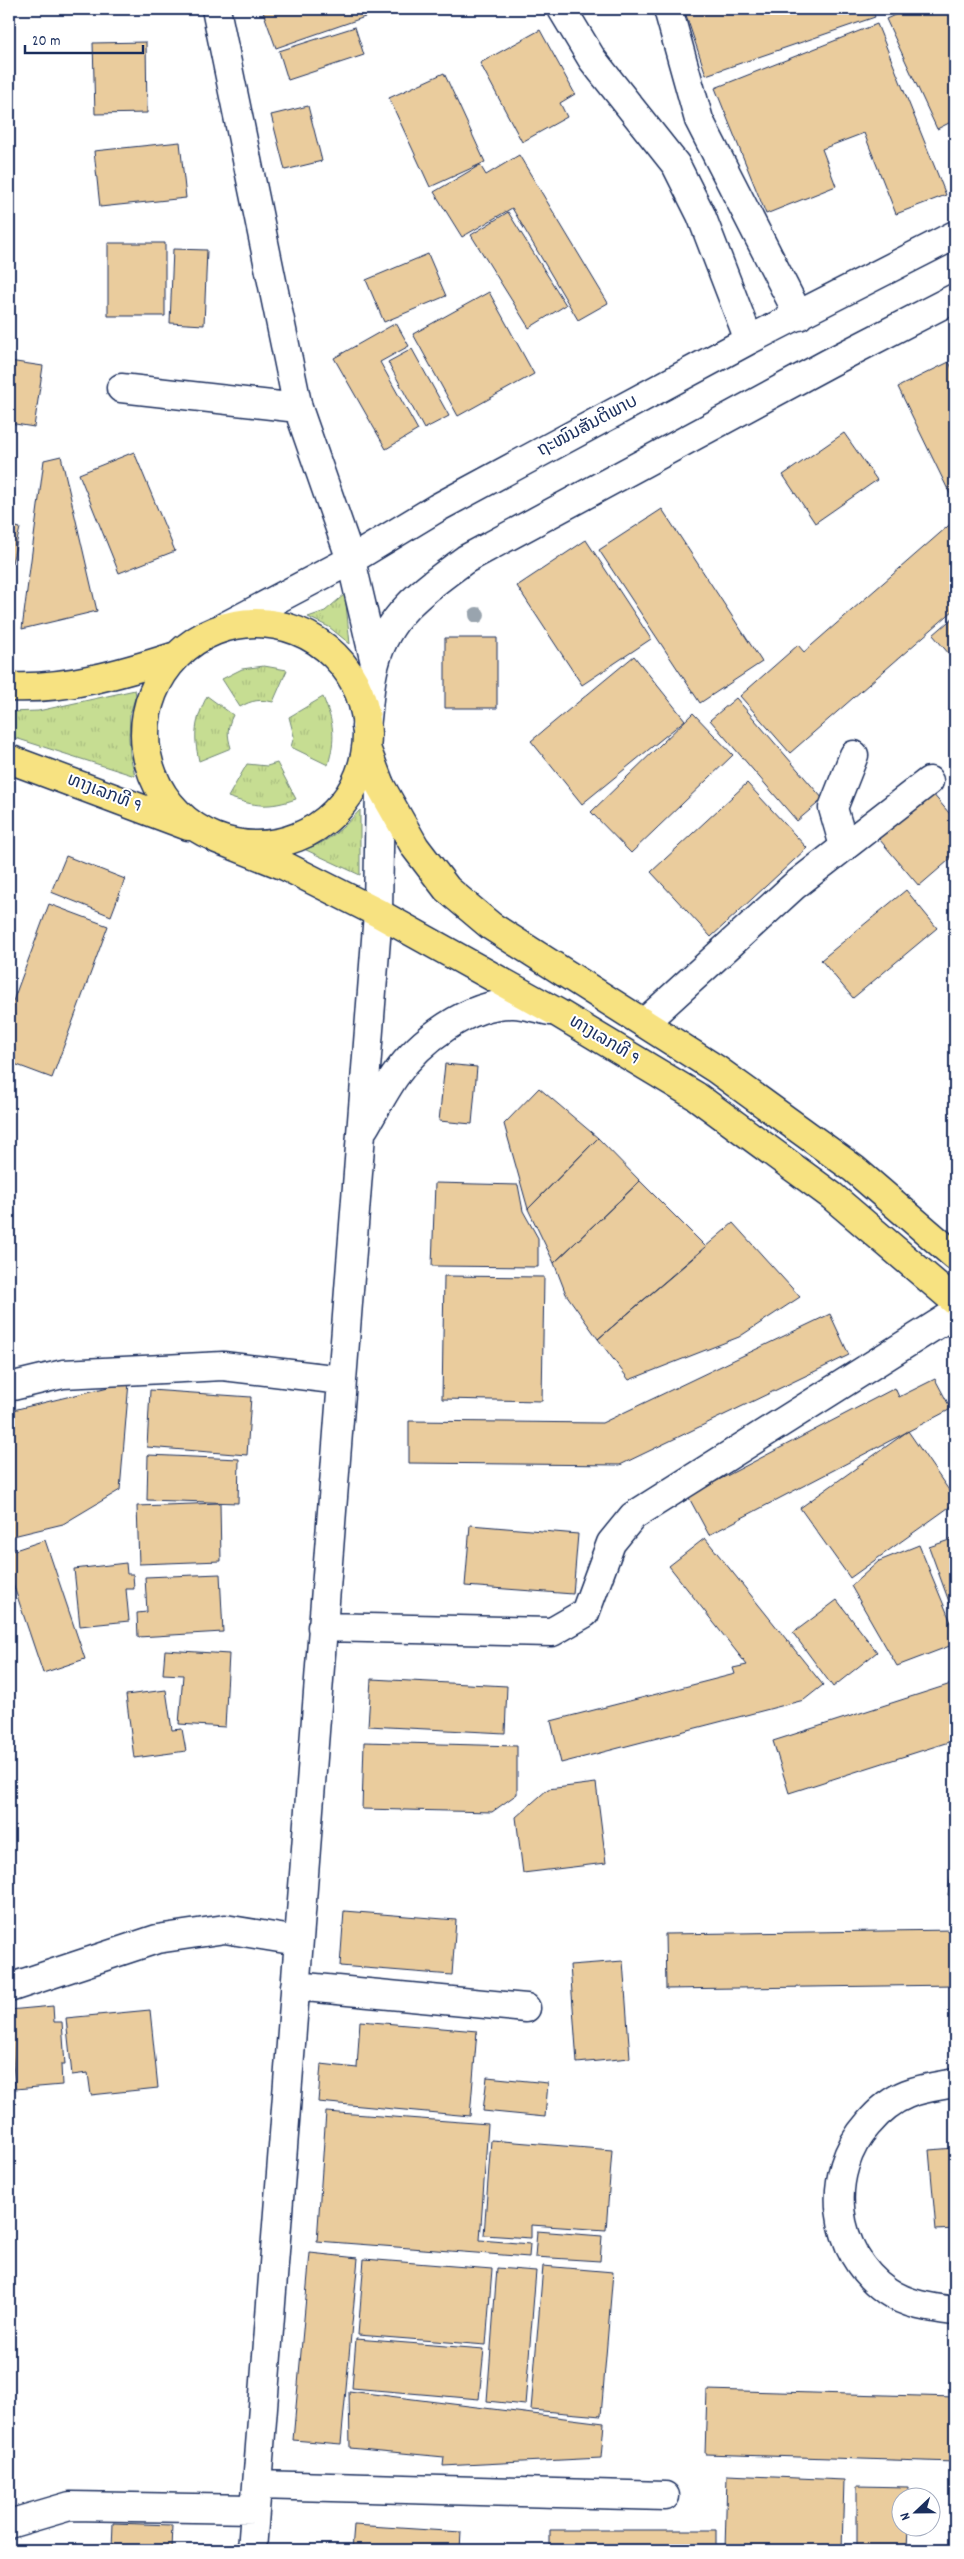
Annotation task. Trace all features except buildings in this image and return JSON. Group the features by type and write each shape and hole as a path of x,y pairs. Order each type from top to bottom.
{"main road":[{"name":"ທາງເລກທີ 9","path":"366,738 354,786 334,813 313,830 296,838 256,846 207,834 169,803 158,786 146,748 144,728 151,698 164,671 176,656 207,634 224,627 262,623 301,632 318,643 334,655 353,683 363,708 366,738 380,785 415,847 447,889 491,926 716,1068 854,1169 955,1256"},
{"name":"ທາງເລກທີ 9","path":"9,687 34,689 119,674 176,656"},
{"name":"ທາງເລກທີ 9","path":"9,759 207,834 285,866 378,913 558,1013 696,1096 832,1196 955,1301"},
{"path":"696,1096 716,1068"}],"street":[{"path":"216,9 298,408 352,560 374,663 366,738"},
{"path":"562,9 592,59 676,165 701,215 749,340"},
{"path":"668,9 699,120 799,316"},
{"name":"ຖະໜົນສັນຕິພາບ","path":"224,627 352,560 437,508 749,340 955,235"},
{"path":"374,663 389,630 416,595 466,559 829,363 955,298"},
{"path":"121,388 298,408"},
{"path":"844,846 833,808 854,755"},
{"path":"645,1022 794,886 929,780"},
{"path":"252,2550 378,913 380,785"},
{"path":"360,1134 396,1074 427,1042 456,1020 480,1009 512,1004 558,1013"},
{"path":"322,1627 552,1632 586,1613 611,1542 633,1516 955,1313"},
{"path":"9,1387 63,1374 223,1366 341,1380"},
{"path":"9,1988 157,1939 225,1930 298,1941"},
{"path":"295,1986 526,2008"},
{"path":"955,2083 906,2094 879,2111 857,2136 850,2150 843,2165 838,2197 843,2234 860,2266 887,2291 920,2307 955,2311"},
{"path":"9,2524 70,2506 256,2497 665,2496"}],"green space":[{"path":"345,594 350,644 329,627 308,617 325,611"},
{"path":"264,666 287,670 273,702 256,701 240,707 222,679 242,669"},
{"path":"135,690 136,695 130,714 129,738 130,755 135,776 9,736 9,712 38,711"},
{"path":"207,696 233,715 228,731 231,748 199,761 196,728"},
{"path":"323,697 330,715 333,731 328,765 291,747 294,736 289,717"},
{"path":"277,763 296,799 278,804 262,805 228,797 247,764 267,766"},
{"path":"360,810 360,875 304,849 328,839"}]}
